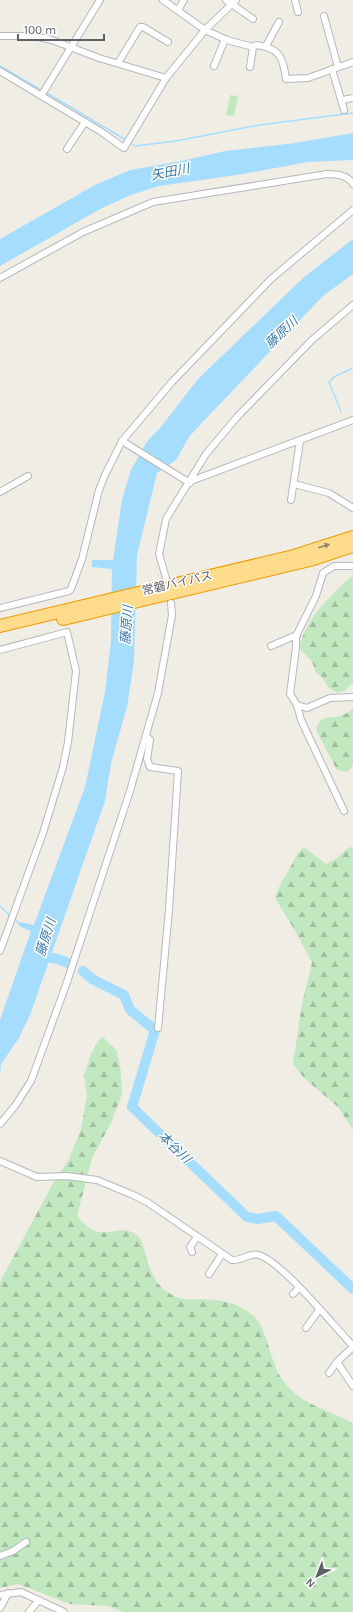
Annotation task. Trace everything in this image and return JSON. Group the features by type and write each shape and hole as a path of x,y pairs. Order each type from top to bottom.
{"highway":[{"name":"常磐バイパス","path":"166,591 294,556 353,537"},
{"name":"常磐バイパス","path":"0,634 83,611 166,591 310,560 353,546"},
{"name":"常磐バイパス","path":"0,626 83,611"}],"street":[{"path":"41,96 100,0"},
{"path":"163,0 205,30 225,39 253,47 256,45 266,46 280,55 286,79 308,78 353,62"},
{"path":"178,10 184,0"},
{"path":"295,0 298,12"},
{"path":"0,71 85,122 124,148 166,78 231,1 253,19"},
{"path":"324,16 344,110"},
{"path":"266,46 278,22"},
{"path":"118,63 140,27 168,42"},
{"path":"0,36 34,36 166,78"},
{"path":"214,66 225,39"},
{"path":"250,67 253,47"},
{"path":"342,100 353,98"},
{"path":"68,149 85,122"},
{"path":"0,278 83,232 153,202 328,174 340,174 350,179 353,184"},
{"path":"0,608 72,589 82,558 99,490 122,441 172,382 272,279 353,210"},
{"path":"0,1124 16,1106 31,1081 43,1050 130,791 158,693 172,615 159,554 164,527 170,511 190,482 206,454 237,417 317,335 353,305"},
{"path":"190,482 353,420"},
{"path":"122,441 190,482"},
{"path":"292,500 300,441"},
{"path":"0,492 28,476"},
{"path":"294,484 329,493 353,508"},
{"path":"344,811 301,720 297,705 290,694 297,634 316,596 323,573 334,566 353,566"},
{"path":"0,650 67,632 76,671 68,742 63,766 44,833 0,951"},
{"path":"271,646 297,634"},
{"path":"297,705 311,708 330,698 353,697"},
{"path":"146,735 150,740 147,759 150,767 178,771 169,910 158,1028"},
{"path":"0,1161 37,1177 66,1176 97,1180 140,1198 232,1260 237,1261 253,1254 259,1255 275,1266 299,1288 353,1347 337,1362 329,1373"},
{"path":"192,1252 190,1247 197,1237"},
{"path":"209,1274 222,1254"},
{"path":"293,1294 299,1288"},
{"path":"306,1328 319,1310"},
{"path":"337,1362 353,1386"},
{"path":"0,1556 14,1551 26,1542"},
{"path":"0,1595 21,1592 63,1612"},
{"path":"0,1608 8,1593"},
{"path":"29,1612 39,1600"}],"green space":[{"path":"230,95 238,96 234,116 226,115"},
{"path":"353,575 353,682 346,690 338,693 328,687 321,676 316,673 312,661 299,648 302,637 313,617 328,599"},
{"path":"353,708 353,765 347,772 337,770 316,730 318,724 324,718 340,716"},
{"path":"304,847 326,864 336,859 349,847 353,848 353,1130 338,1107 304,1078 293,1064 302,1003 312,963 297,934 275,898 279,887 296,856"},
{"path":"103,1037 117,1051 121,1072 122,1094 111,1123 92,1158 77,1216 92,1230 99,1232 129,1231 140,1239 150,1268 156,1280 165,1291 171,1295 183,1299 227,1302 240,1307 254,1316 262,1328 278,1372 289,1388 296,1395 314,1406 353,1423 353,1612 123,1612 108,1606 70,1604 18,1584 0,1588 1,1280 51,1187 69,1159 81,1129 87,1096 84,1076 91,1054 99,1040"}],"water":[{"name":"矢田川","path":"353,133 353,160 308,162 237,175 159,186 131,195 102,208 0,266 0,239 93,186 130,170 225,151 295,143"},
{"name":"藤原川","path":"353,239 353,274 323,296 197,428 189,437 176,460 157,473 137,555 134,661 127,707 111,763 105,801 30,1015 19,1038 1,1064 0,1076 0,1020 31,931 19,926 20,922 34,925 85,787 105,692 111,641 112,569 92,567 92,560 113,560 122,500 131,470 148,440 160,428 198,379 303,278"}],"waterway":[{"path":"0,66 41,90"},
{"path":"45,92 126,140"},
{"path":"129,142 135,146 176,141 259,125 353,113"},
{"path":"341,412 329,382 334,377 353,368"},
{"path":"0,906 10,916"},
{"path":"13,918 21,925"},
{"name":"本谷川","path":"40,956 58,959 68,963"},
{"name":"本谷川","path":"83,971 92,979 124,995 130,1010 155,1030 132,1107 247,1217 258,1219 276,1216 353,1289"}]}
